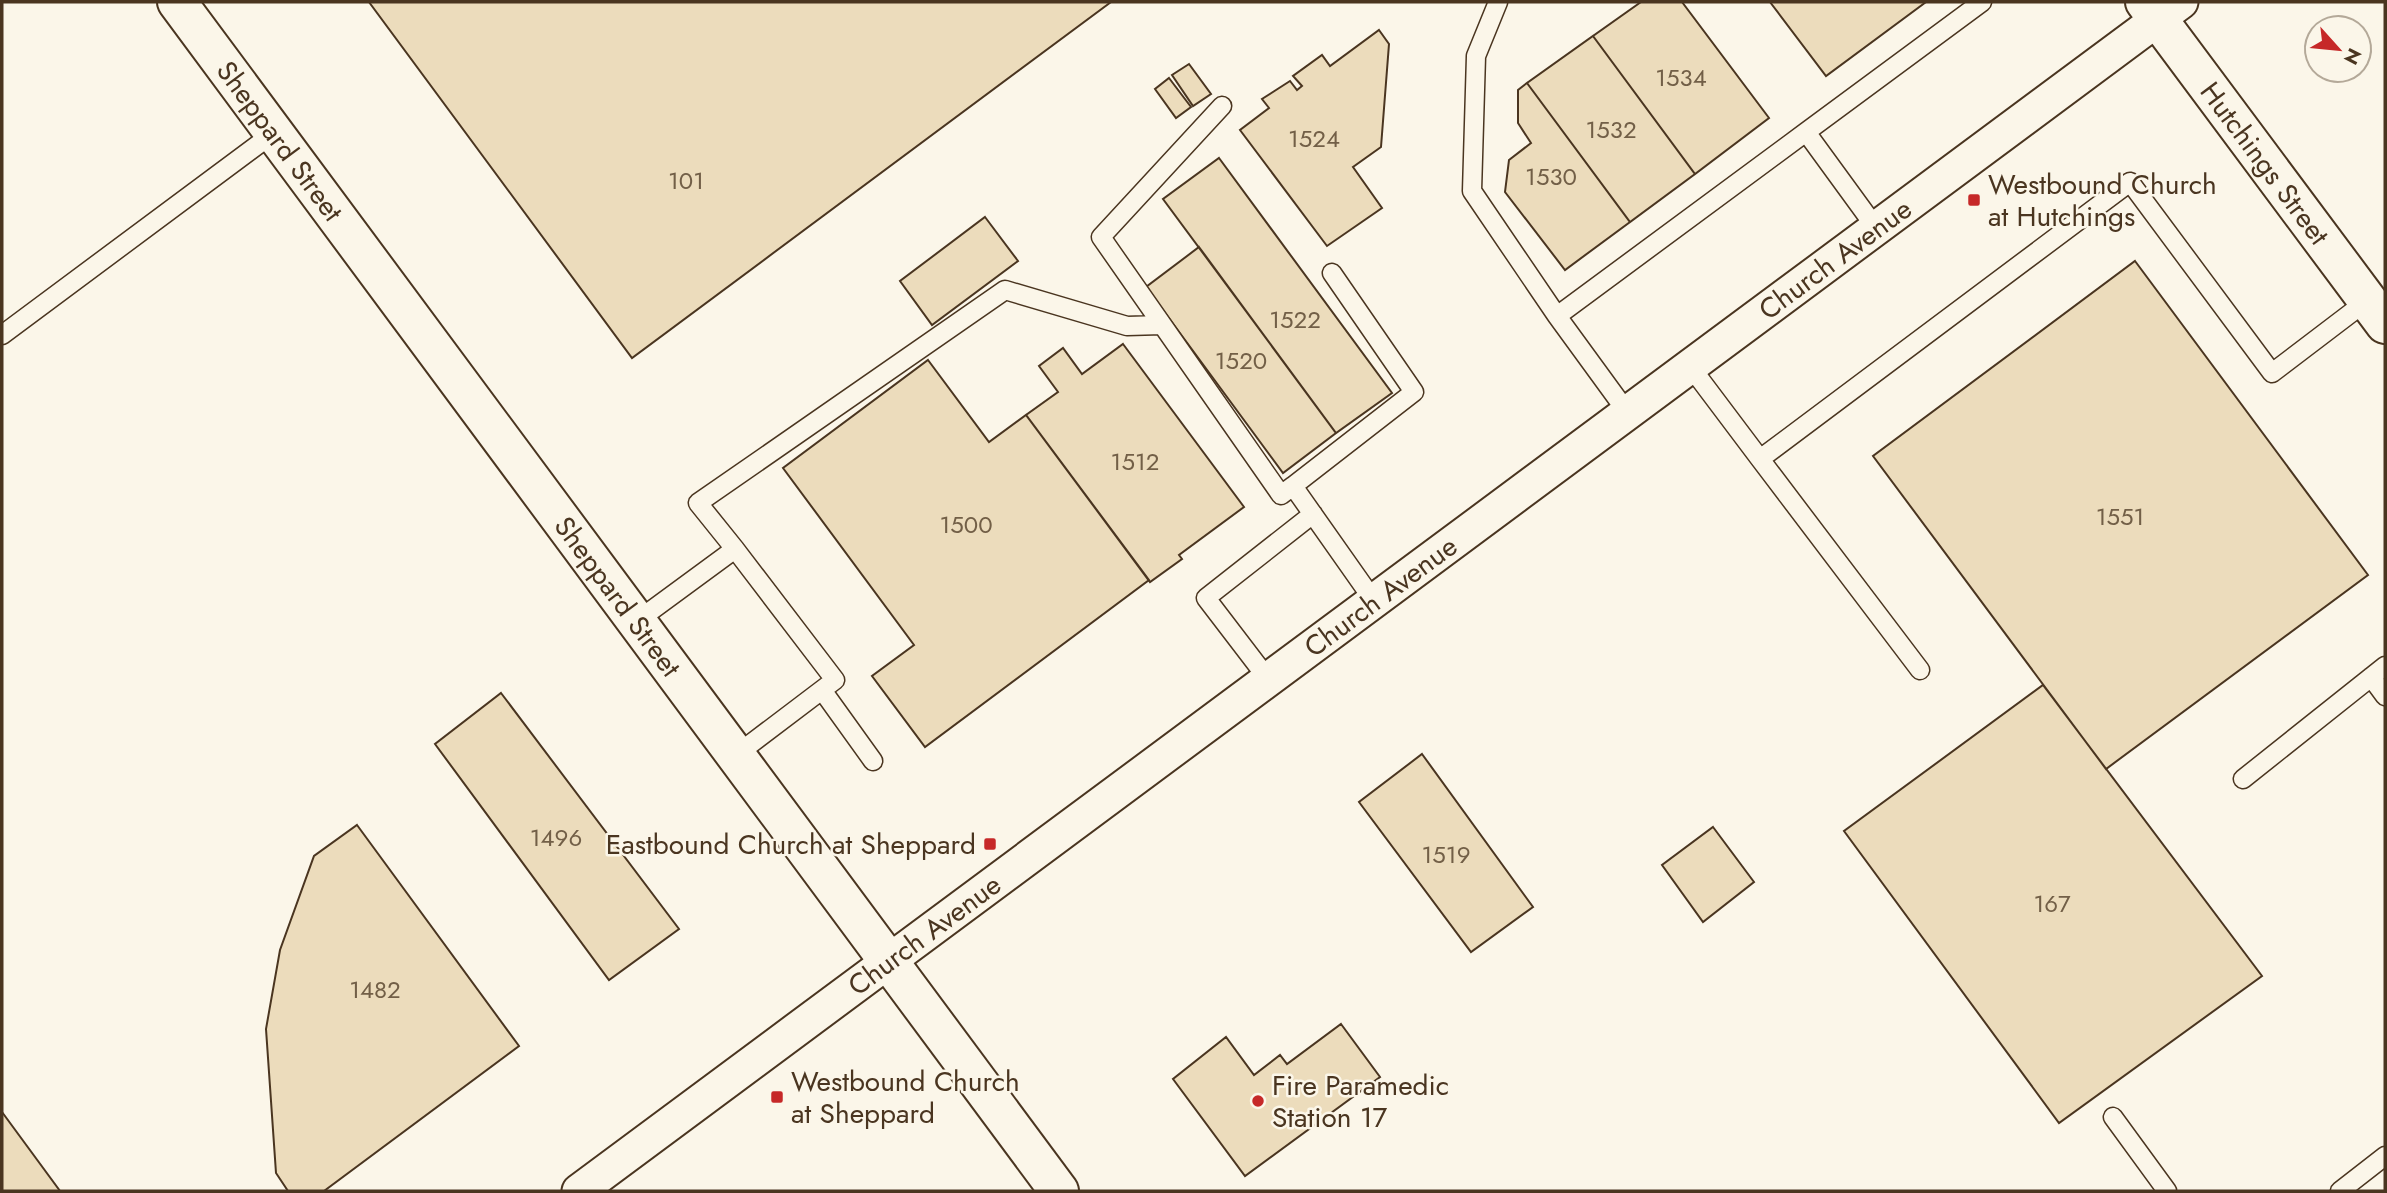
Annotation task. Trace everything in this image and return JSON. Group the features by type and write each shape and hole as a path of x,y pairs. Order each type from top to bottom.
{"street":[{"name":"Sheppard Street","path":"177,2 1059,1191"},
{"name":"Church Avenue","path":"579,1191 1875,228 2162,7"},
{"name":"Hutchings Street","path":"2162,7 2377,312"}],"lane":[{"path":"1498,2 1476,56 1472,191 1557,316 1627,412"},
{"path":"1557,316 1982,2"},
{"path":"1222,106 1101,237 1280,495 1414,391 1332,273"},
{"path":"2,335 275,132"},
{"path":"1806,132 1875,228"},
{"path":"1759,459 2130,182 2272,373 2377,312"},
{"path":"736,755 835,680 698,503 1005,290 1127,326 1163,326"},
{"path":"1690,366 1920,670"},
{"path":"1293,486 1374,601"},
{"path":"1268,679 1206,598 1313,514"},
{"path":"637,621 735,550"},
{"path":"2242,779 2378,672 2385,696"},
{"path":"822,690 873,761"},
{"path":"2113,1117 2167,1191"},
{"path":"2340,1191 2385,1156"}],"building":[{"path":"369,2 1111,2 632,358"},
{"path":"1641,2 1682,2 1769,118 1695,174 1593,36"},
{"path":"1770,2 1926,2 1826,76"},
{"path":"1379,30 1389,44 1381,147 1353,167 1382,208 1327,246 1240,130 1269,108 1262,99 1290,81 1297,90 1302,86 1293,76 1322,55 1330,66"},
{"path":"1593,36 1695,174 1630,222 1527,83"},
{"path":"1189,64 1211,94 1193,106 1172,75"},
{"path":"1169,78 1191,107 1176,118 1155,89"},
{"path":"1527,83 1630,222 1565,270 1505,192 1509,160 1531,143 1518,123 1518,90"},
{"path":"1219,158 1392,393 1336,433 1163,199"},
{"path":"985,217 1018,261 932,325 900,281"},
{"path":"1199,247 1336,433 1283,473 1146,287"},
{"path":"2135,261 2368,575 2106,769 1873,456"},
{"path":"1123,344 1244,507 1179,555 1182,559 1150,582 1026,415 1058,392 1039,366 1063,348 1082,374"},
{"path":"928,360 989,442 1026,415 1149,580 925,747 872,676 914,645 783,468"},
{"path":"2043,685 2262,976 2059,1123 1844,831"},
{"path":"501,693 679,929 609,980 435,744"},
{"path":"1422,754 1533,907 1471,952 1359,802"},
{"path":"357,825 519,1046 324,1191 288,1191 276,1173 266,1029 280,950 314,856"},
{"path":"1713,827 1754,882 1703,922 1662,865"},
{"path":"1341,1024 1380,1077 1245,1176 1173,1079 1226,1037 1254,1075 1280,1055 1287,1064"},
{"path":"2,1112 60,1191 2,1191"}],"place":[{"name":"Westbound Church at Hutchings","path":"1974,200"},
{"name":"Eastbound Church at Sheppard","path":"990,844"},
{"name":"Westbound Church at Sheppard","path":"777,1097"},
{"name":"Fire Paramedic Station 17","path":"1258,1101"}]}
